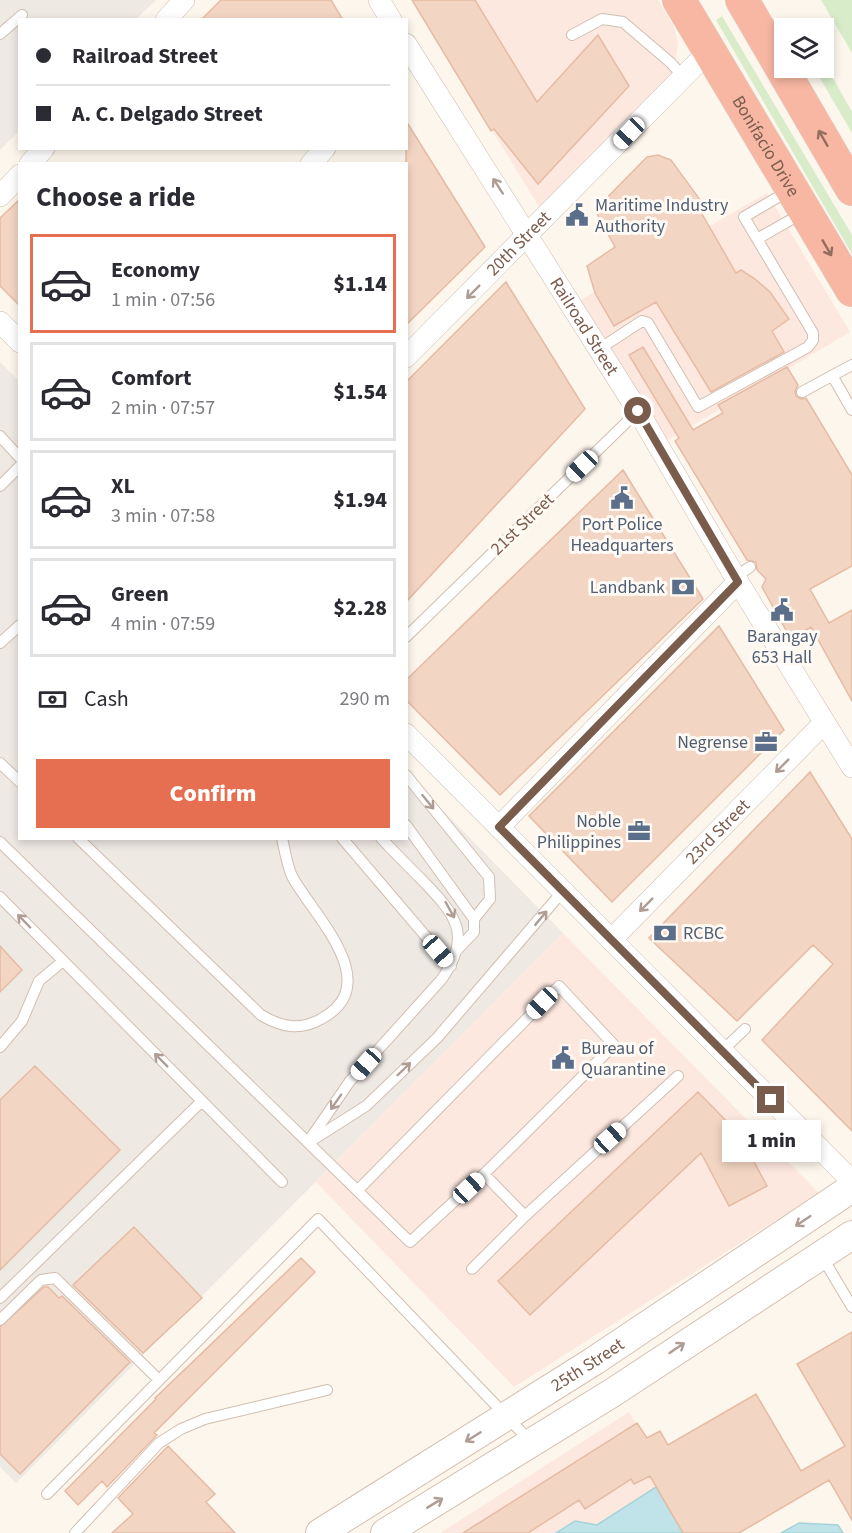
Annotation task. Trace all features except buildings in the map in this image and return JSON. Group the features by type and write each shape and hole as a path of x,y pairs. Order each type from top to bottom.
{"highway":[{"name":"Bonifacio Drive","path":"679,0 708,52 800,200 852,291"},
{"path":"742,0 852,189"}],"street":[{"path":"168,18 184,0"},
{"path":"379,0 390,18"},
{"name":"20th Street","path":"408,355 529,236 708,52"},
{"name":"Railroad Street","path":"409,55 529,236 741,576 823,724 852,767"},
{"path":"32,162 42,150"},
{"path":"313,162 323,150"},
{"path":"0,196 18,177"},
{"path":"0,322 18,340"},
{"path":"499,827 741,576"},
{"name":"23rd Street","path":"611,940 823,724"},
{"path":"408,736 852,1181"},
{"name":"25th Street","path":"320,1533 627,1339 852,1188"},
{"name":"25th Street","path":"385,1533 532,1443 852,1235"},
{"path":"627,1339 647,1369"}],"lane":[{"path":"19,18 22,15"},
{"path":"0,34 18,18"},
{"path":"572,35 602,19 623,22 684,78"},
{"path":"599,349 642,321 648,323 698,407 808,347 813,340 813,333 744,216 800,200"},
{"path":"757,239 800,200"},
{"path":"802,392 852,365"},
{"path":"833,376 852,410"},
{"name":"21st Street","path":"408,635 638,411"},
{"path":"0,436 18,456"},
{"path":"0,486 18,468"},
{"path":"0,643 18,627"},
{"path":"0,763 18,780"},
{"path":"408,777 489,877 490,899 474,919"},
{"path":"408,828 474,919 474,932 457,950"},
{"path":"80,840 261,1015 276,1024 294,1027 312,1024 328,1015 339,1004 345,989 347,974 345,959 339,945 291,876 282,840"},
{"path":"344,840 451,966"},
{"path":"308,1142 350,1081 451,966 457,950 458,933 454,916 445,901 383,840"},
{"path":"0,842 410,1242 484,1174 614,1045 559,986 359,1190"},
{"path":"308,1142 366,1106 437,1038 563,891"},
{"path":"0,897 282,1182"},
{"path":"0,1047 22,1021 39,981 63,961"},
{"path":"722,1051 745,1029"},
{"path":"472,1269 525,1216 678,1076"},
{"path":"0,1298 202,1101"},
{"path":"484,1174 525,1216"},
{"path":"47,1494 318,1219 508,1415 532,1443"},
{"path":"821,1255 852,1307"},
{"path":"0,1320 40,1280 55,1278 159,1380"},
{"path":"75,1533 159,1443 181,1430 205,1419 327,1390"}],"shaded area":[{"path":"0,0 156,0 137,18 18,18 18,132 0,150"},
{"path":"412,0 658,0 673,25 678,42 675,67 666,82 541,210"},
{"path":"767,193 850,332 663,443 577,302"},
{"path":"0,362 18,380 18,840 408,840 408,775 563,933 16,1483 0,1467"},
{"name":"Bureau of Quarantine","path":"563,933 819,1193 514,1387 316,1182"},
{"path":"629,1412 664,1468 650,1476 656,1487 597,1525 575,1521 556,1533 440,1533"}],"green space":[{"path":"821,0 852,0 852,53 834,22 834,18 832,18"},
{"path":"722,16 852,235 852,254 716,20"},
{"path":"820,78 833,78 852,112 852,133"}],"water":[{"path":"656,1487 683,1533 556,1533 575,1521 597,1525"},
{"path":"799,1523 838,1525 843,1533 781,1533"}],"place":[{"name":"Maritime Industry Authority","path":"577,215"},
{"name":"Port Police Headquarters","path":"622,498"},
{"name":"Landbank","path":"683,587"},
{"name":"Barangay 653 Hall","path":"782,610"},
{"name":"Negrense","path":"766,742"},
{"name":"Noble Philippines","path":"639,831"},
{"name":"RCBC","path":"665,933"},
{"name":"Bureau of Quarantine","path":"563,1058"}],"route":[{"path":"638,411 738,582 499,827 771,1100"}]}
